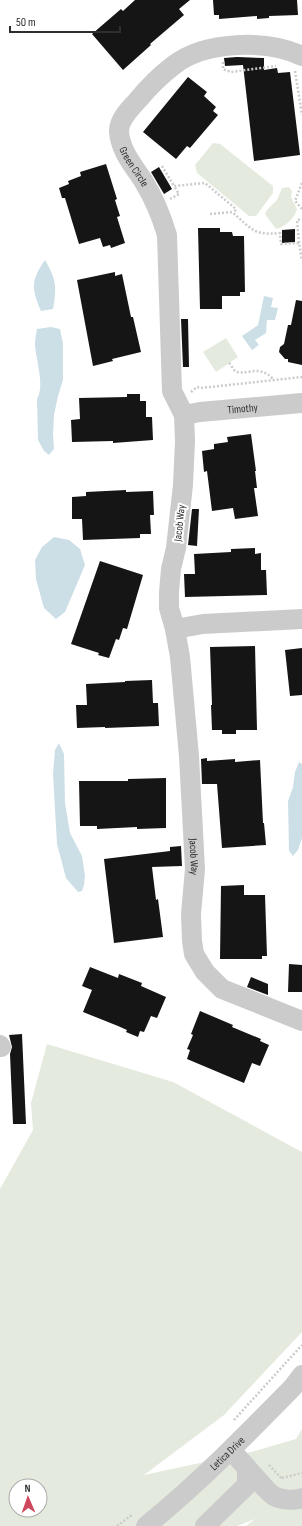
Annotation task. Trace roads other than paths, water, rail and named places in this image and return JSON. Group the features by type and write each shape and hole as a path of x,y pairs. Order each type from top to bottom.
{"street":[{"name":"Green Circle","path":"181,410 172,391 167,235 161,213 122,148 119,129 121,122 141,96 174,64 191,55 222,47 250,45 269,46 286,50 298,62"},
{"name":"Timothy","path":"181,410 200,412 302,403"},
{"name":"Jacob Way","path":"181,410 185,441 183,485 176,548 171,569 169,608 175,629 180,657 189,756 195,869 191,914 194,954 205,972 222,989 302,1021"},
{"path":"175,629 204,624 302,619"},
{"name":"Letica Drive","path":"140,1519 170,1506 231,1450 293,1387 302,1375"},
{"path":"231,1450 274,1496 297,1500 302,1498"},
{"path":"205,1526 247,1485 247,1468"}]}
